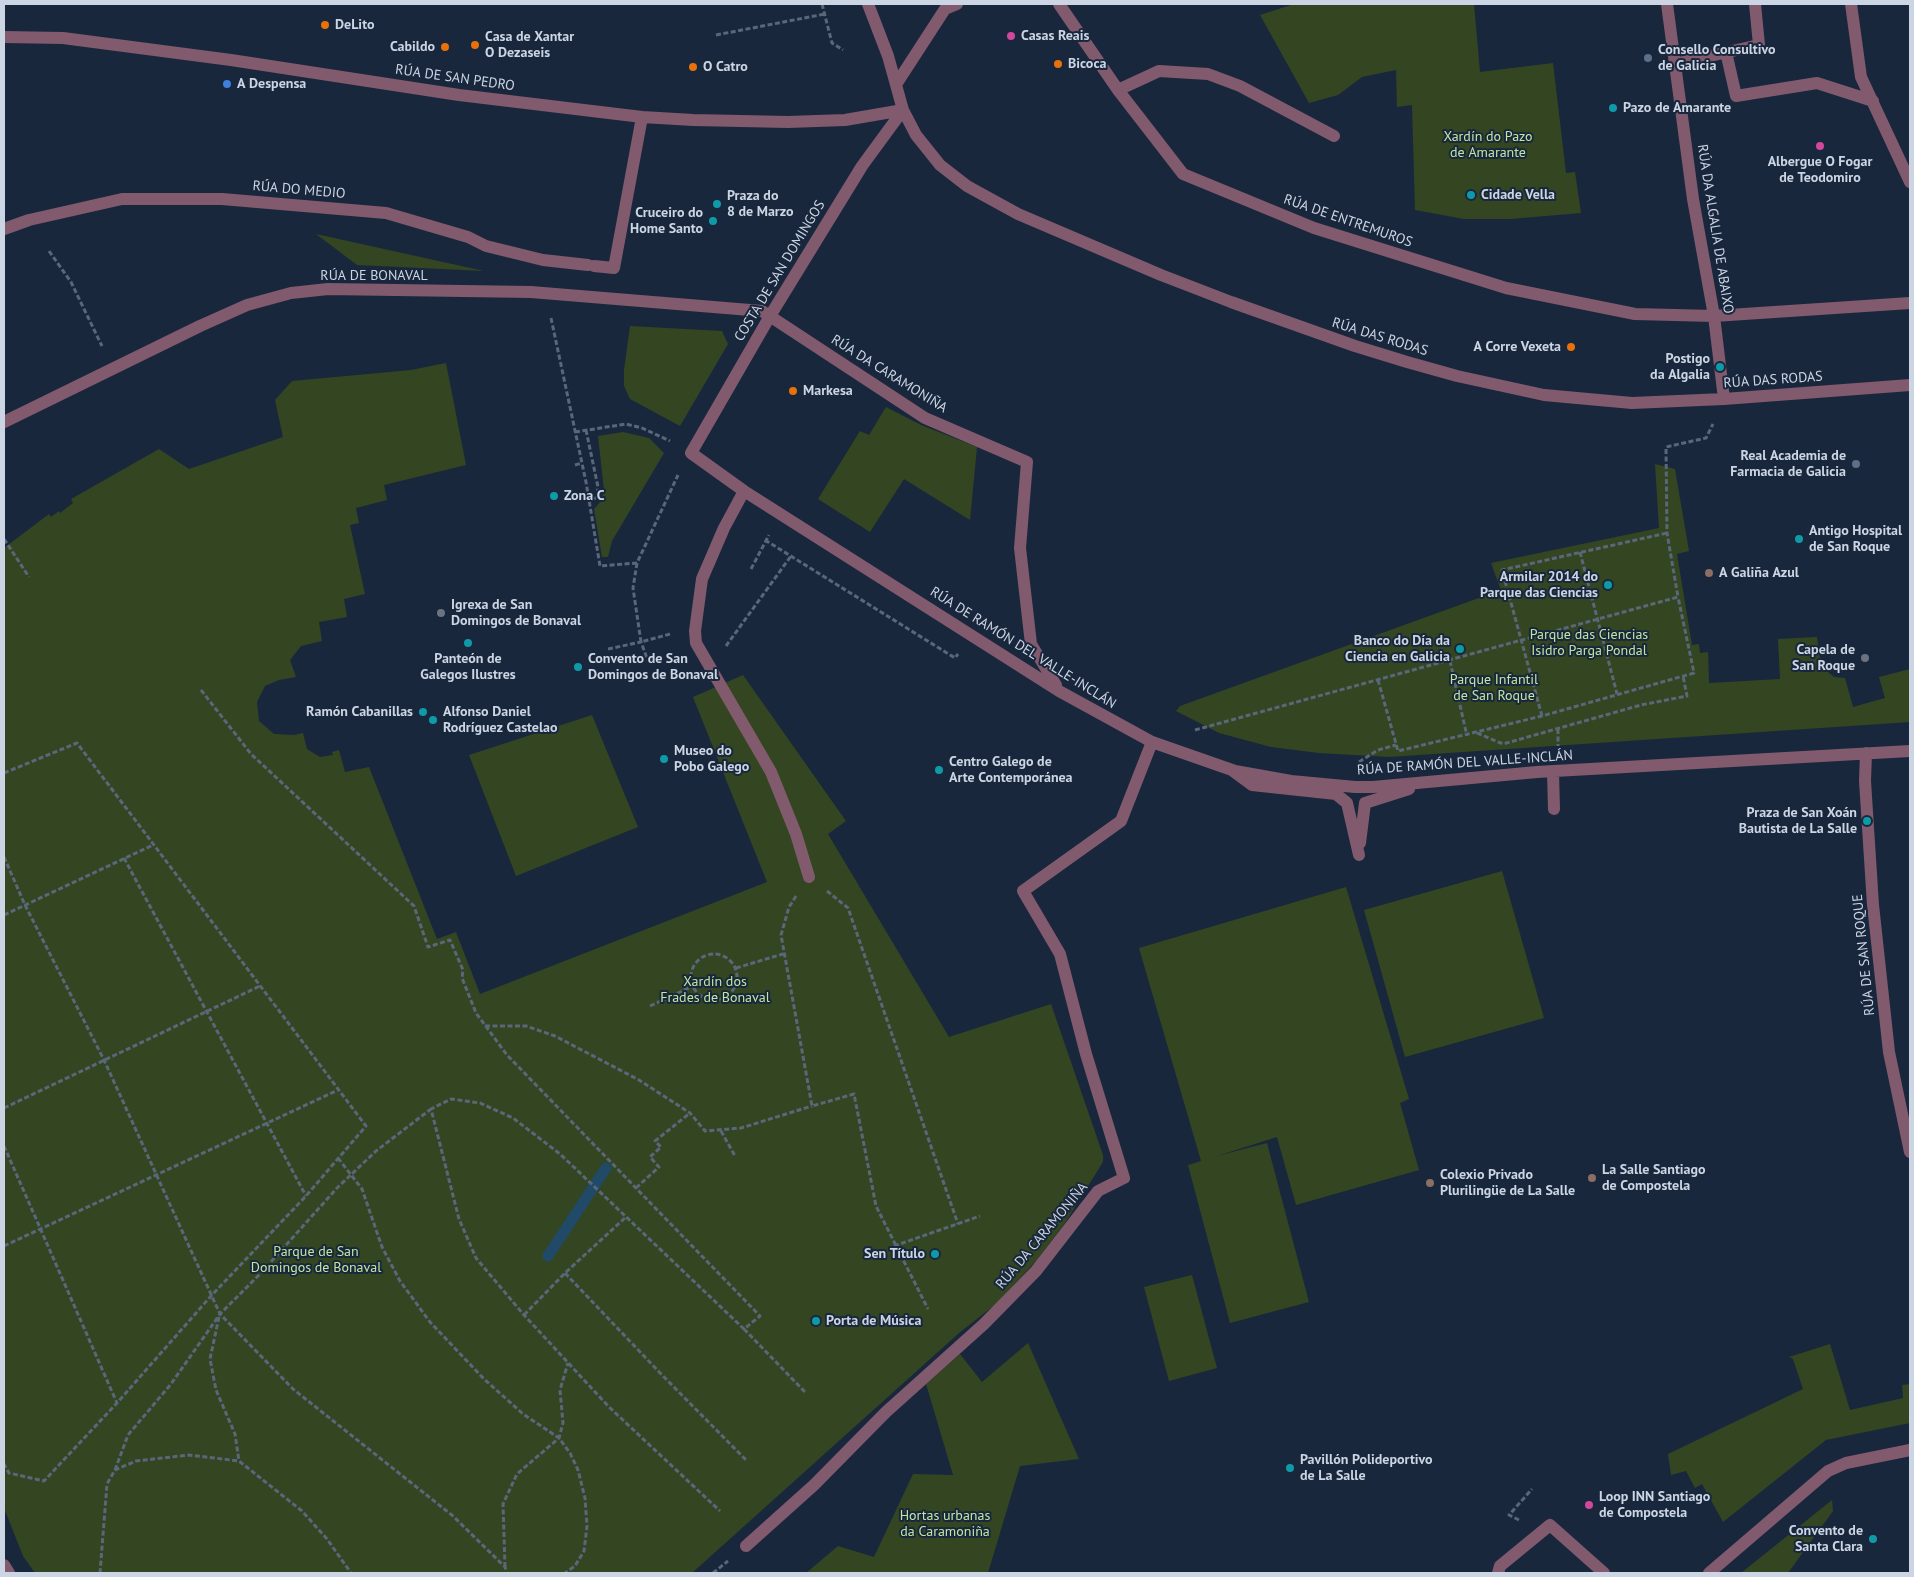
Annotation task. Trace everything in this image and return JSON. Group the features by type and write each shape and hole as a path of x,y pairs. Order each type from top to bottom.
{"street":[{"name":"RÚA DAS RODAS","path":"868,4 897,83 904,110 916,135 940,164 967,186 994,201 1161,276 1299,327 1440,372 1544,395 1632,403 1724,399 1910,386"},
{"path":"897,83 945,9 957,4"},
{"name":"RÚA DE ENTREMUROS","path":"1059,4 1118,90 1183,174 1314,228 1506,288 1635,314 1714,316 1910,303"},
{"name":"RÚA DA ALGALIA DE ABAIXO","path":"1667,4 1693,200 1714,316 1724,399"},
{"path":"1674,64 1759,45 1755,4"},
{"path":"1852,4 1861,77 1910,182"},
{"name":"RÚA DE SAN PEDRO","path":"4,37 63,38 231,60 459,94 642,117 788,122 845,120 904,110"},
{"path":"1726,52 1736,96 1818,84 1873,101"},
{"path":"1118,90 1159,71 1208,74 1240,86 1334,136"},
{"name":"COSTA DE SAN DOMINGOS","path":"691,453 770,316 862,166 904,110"},
{"name":"RÚA DO MEDIO","path":"4,229 29,220 122,199 222,199 386,213 468,237 486,246 543,260 614,268 642,117"},
{"name":"RÚA DE BONAVAL","path":"4,422 200,326 247,305 291,293 328,289 531,292 762,311 770,316"},
{"name":"RÚA DA CARAMONIÑA","path":"770,316 926,418 1027,462 1020,548 1031,644 1059,690"},
{"name":"RÚA DE RAMÓN DEL VALLE-INCLÁN","path":"691,453 744,491 1059,690 1152,742 1231,770 1291,780 1355,787 1553,772 1910,751"},
{"path":"744,491 724,528 702,579 695,631 696,643 771,772 796,834 809,877"},
{"name":"RÚA DA CARAMONIÑA","path":"746,1546 814,1485 886,1412 984,1324 1036,1271 1098,1191 1124,1178 1086,1054 1060,954 1023,891 1121,821 1152,742"},
{"name":"RÚA DE SAN ROQUE","path":"1866,753 1865,781 1873,895 1888,1042 1910,1152"},
{"path":"1231,770 1252,785 1336,794 1347,803 1360,856 1364,803 1434,781"},
{"path":"1553,772 1554,809"},
{"path":"1709,1573 1828,1471 1846,1463 1910,1450"},
{"path":"1498,1573 1500,1566 1550,1524 1604,1573"},
{"path":"4,1565 9,1573"}],"path":[{"path":"822,4 832,43 842,50"},
{"path":"716,35 825,14"},
{"path":"49,251 71,282 105,351"},
{"path":"554,333 582,464 600,566 637,563"},
{"path":"1378,680 1398,751 1467,736 1694,673 1678,597 1668,533 1666,447 1706,438 1714,421"},
{"path":"575,432 626,424 642,428 691,453"},
{"path":"586,430 596,467 598,487 598,497 589,502"},
{"path":"575,465 582,464"},
{"path":"648,661 642,642 633,588 637,563 672,484"},
{"path":"751,569 771,530"},
{"path":"1542,716 1502,570 1668,533"},
{"path":"4,539 29,577"},
{"path":"765,540 955,658 962,647"},
{"path":"1580,552 1617,694"},
{"path":"711,666 791,556"},
{"path":"1194,730 1521,642 1678,597"},
{"path":"608,649 677,632"},
{"path":"1450,661 1467,736"},
{"path":"1477,733 1503,744 1641,705 1687,696 1683,676"},
{"path":"201,690 251,754 414,906 428,947 450,940 463,970 462,978 476,1013 484,1026 507,1055 760,1316 744,1329"},
{"path":"1558,729 1558,744"},
{"path":"4,774 77,743 366,1126 306,1196 211,1296 117,1403 44,1482 9,1473 4,1464"},
{"path":"1357,763 1378,750 1396,745"},
{"path":"4,915 153,845"},
{"path":"4,857 104,1060 220,1314 293,1389 453,1516 505,1567"},
{"path":"124,858 306,1196"},
{"path":"812,1106 783,954 782,935 789,907 809,877 848,908 958,1224"},
{"path":"718,953 732,961 736,968 738,982 730,994 724,998 716,1000 703,997 693,986 692,970 701,957 718,953"},
{"path":"736,968 783,954"},
{"path":"4,1108 261,986"},
{"path":"650,1006 693,986"},
{"path":"484,1026 526,1026 555,1036 639,1080 690,1113 705,1132 741,1128 854,1094 876,1206 894,1246 928,1309"},
{"path":"4,1246 338,1090"},
{"path":"100,1573 107,1484 115,1470 128,1435 171,1384 220,1314 262,1272 352,1174 413,1121 451,1099 480,1102 513,1118 560,1154 744,1329 805,1392"},
{"path":"431,1109 459,1219 476,1258 524,1315 609,1407 720,1511"},
{"path":"636,1188 659,1167 650,1157 661,1147 655,1141 690,1113"},
{"path":"721,1131 735,1156"},
{"path":"4,1146 117,1403"},
{"path":"338,1158 362,1189 382,1247 400,1281 430,1322 484,1379 523,1414 560,1438 570,1453 578,1470 585,1498 587,1526 584,1551 575,1566 565,1573"},
{"path":"894,1246 980,1216"},
{"path":"524,1315 565,1273 626,1217"},
{"path":"565,1273 662,1375 748,1461"},
{"path":"220,1314 210,1359 216,1390 235,1434 239,1461"},
{"path":"507,1573 505,1567 503,1504 517,1474 560,1438 564,1423 560,1390 568,1362"},
{"path":"115,1470 136,1461 189,1456 239,1461 302,1510 327,1539 351,1573"}],"green space":[{"name":"Xardín do Pazo de Amarante","path":"1294,4 1474,4 1480,72 1553,63 1566,173 1575,172 1581,213 1510,219 1464,219 1415,210 1412,105 1397,107 1396,70 1362,77 1338,95 1309,103 1260,15"},
{"path":"316,234 484,271 357,265"},
{"path":"630,326 722,331 728,344 680,426 630,399 624,386 624,370"},
{"name":"Parque de San Domingos de Bonaval","path":"446,363 466,465 384,485 387,500 356,508 359,523 350,525 365,594 344,599 347,617 319,622 322,641 301,646 290,660 296,677 279,680 265,686 257,702 259,721 274,734 294,735 303,733 307,749 320,757 333,755 332,752 339,750 345,772 369,767 437,939 456,932 480,994 767,882 693,697 743,675 846,821 828,834 949,1037 1051,1004 1103,1155 1103,1162 1065,1223 1036,1261 996,1304 959,1333 692,1573 35,1573 23,1556 4,1508 4,548 49,514 51,517 59,511 60,513 73,503 71,499 159,449 189,469 283,437 275,400 292,381 411,370"},
{"path":"886,407 921,425 977,447 970,520 904,479 870,532 818,499 860,431 869,435"},
{"path":"623,432 649,438 664,453 612,541 608,557 602,557 594,509 601,501 604,490 598,436"},
{"name":"Parque das Ciencias Isidro Parga Pondal","path":"1655,464 1675,469 1689,551 1677,554 1692,645 1699,644 1700,653 1708,652 1709,683 1780,679 1778,639 1817,637 1821,666 1834,677 1845,678 1853,707 1885,698 1879,677 1910,669 1910,722 1389,757 1319,753 1271,747 1219,733 1176,711 1180,706 1501,590 1491,563 1659,528"},
{"path":"592,715 638,827 516,876 469,755"},
{"path":"1502,871 1544,1018 1405,1057 1364,910"},
{"path":"1346,887 1409,1099 1400,1103 1419,1170 1296,1205 1277,1137 1217,1156 1267,1143 1309,1302 1230,1323 1188,1165 1201,1161 1139,948"},
{"path":"1192,1275 1217,1368 1169,1381 1144,1287"},
{"name":"Hortas urbanas da Caramoniña","path":"1028,1343 1079,1459 1020,1466 988,1573 806,1573 838,1546 874,1557 913,1474 953,1475 926,1384 960,1354 982,1382"},
{"path":"1830,1344 1850,1410 1903,1398 1902,1385 1910,1384 1910,1423 1826,1440 1723,1522 1702,1484 1695,1488 1686,1471 1671,1475 1668,1454 1803,1389 1793,1359 1789,1357"},
{"path":"1832,1500 1833,1511 1788,1573 1741,1573"}],"waterway":[{"path":"548,1256 606,1168"}],"place":[{"name":"DeLito","path":"325,25"},
{"name":"Casas Reais","path":"1011,36"},
{"name":"Casa de Xantar O Dezaseis","path":"475,45"},
{"name":"Cabildo","path":"445,47"},
{"name":"Consello Consultivo de Galicia","path":"1648,58"},
{"name":"Bicoca","path":"1058,64"},
{"name":"O Catro","path":"693,67"},
{"name":"A Despensa","path":"227,84"},
{"name":"Pazo de Amarante","path":"1613,108"},
{"name":"Albergue O Fogar de Teodomiro","path":"1820,146"},
{"name":"Cidade Vella","path":"1471,195"},
{"name":"Praza do 8 de Marzo","path":"717,204"},
{"name":"Cruceiro do Home Santo","path":"713,221"},
{"name":"A Corre Vexeta","path":"1571,347"},
{"name":"Postigo da Algalia","path":"1720,367"},
{"name":"Markesa","path":"793,391"},
{"name":"Real Academia de Farmacia de Galicia","path":"1856,464"},
{"name":"Zona C","path":"554,496"},
{"name":"Antigo Hospital de San Roque","path":"1799,539"},
{"name":"A Galiña Azul","path":"1709,573"},
{"name":"Armilar 2014 do Parque das Ciencias","path":"1608,585"},
{"name":"Igrexa de San Domingos de Bonaval","path":"441,613"},
{"name":"Panteón de Galegos Ilustres","path":"468,643"},
{"name":"Banco do Día da Ciencia en Galicia","path":"1460,649"},
{"name":"Capela de San Roque","path":"1865,658"},
{"name":"Convento de San Domingos de Bonaval","path":"578,667"},
{"name":"Ramón Cabanillas","path":"423,712"},
{"name":"Alfonso Daniel Rodríguez Castelao","path":"433,720"},
{"name":"Museo do Pobo Galego","path":"664,759"},
{"name":"Centro Galego de Arte Contemporánea","path":"939,770"},
{"name":"Praza de San Xoán Bautista de La Salle","path":"1867,821"},
{"name":"La Salle Santiago de Compostela","path":"1592,1178"},
{"name":"Colexio Privado Plurilingüe de La Salle","path":"1430,1183"},
{"name":"Sen Título","path":"935,1254"},
{"name":"Porta de Música","path":"816,1321"},
{"name":"Pavillón Polideportivo de La Salle","path":"1290,1468"},
{"name":"Loop INN Santiago de Compostela","path":"1589,1505"},
{"name":"Convento de Santa Clara","path":"1873,1539"}],"park label":[{"name":"Parque Infantil de San Roque","path":"1494,688"},
{"name":"Xardín dos Frades de Bonaval","path":"715,990"}]}
